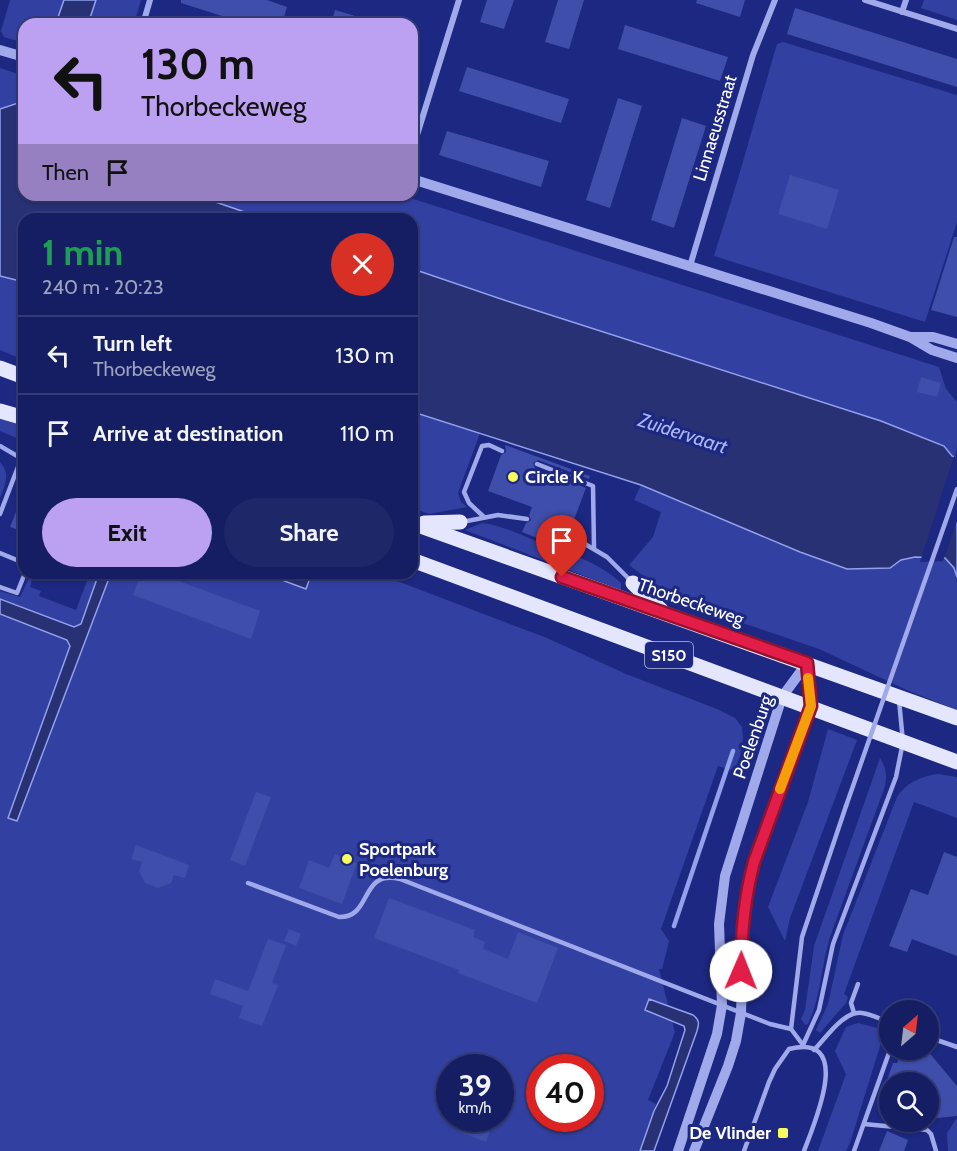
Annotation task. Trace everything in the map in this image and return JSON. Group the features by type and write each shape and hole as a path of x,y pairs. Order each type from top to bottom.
{"main road":[{"path":"0,368 18,375"},
{"path":"0,411 18,416"},
{"path":"418,523 460,522"},
{"name":"Thorbeckeweg","path":"418,525 957,718"},
{"name":"S150","path":"418,562 957,762"},
{"path":"633,583 668,615"}],"street":[{"path":"145,18 150,0"},
{"path":"418,132 459,0"},
{"name":"Linnaeusstraat","path":"690,266 753,55 775,0"},
{"path":"865,0 957,29"},
{"path":"903,12 906,0"},
{"path":"0,50 18,55"},
{"path":"418,181 910,337 932,350 957,358"},
{"path":"910,337 933,337 957,344"},
{"path":"694,1151 736,1041 741,1013 741,937 748,883 811,706 807,663"},
{"name":"Poelenburg","path":"678,1151 717,1034 722,1005 719,924 725,876 782,697 807,663"}],"lane":[{"path":"483,517 469,503 464,492 482,446 489,445 502,451"},
{"path":"0,446 18,457"},
{"path":"537,464 593,486 594,548"},
{"path":"0,514 18,470"},
{"path":"791,1029 802,937 957,489"},
{"path":"460,522 483,517 512,516 527,519"},
{"name":"Thorbeckeweg","path":"568,534 594,548 633,583"},
{"path":"0,554 18,561"},
{"path":"0,587 17,593 23,579"},
{"path":"803,1046 819,1010 833,944 896,777 903,742 898,697"},
{"path":"248,883 339,917 347,917 355,913 376,881 383,878 400,879 741,1013 791,1029 803,1046"},
{"path":"854,1013 851,1003 858,984"},
{"path":"814,1050 846,1017 854,1013 861,1012 879,1019"},
{"path":"939,1041 957,1047"},
{"path":"744,1151 775,1070 789,1049 803,1046 822,1056 827,1075 822,1098 804,1151"},
{"path":"854,1151 886,1060"},
{"path":"864,1124 927,1130 931,1134 936,1151"}],"shaded area":[{"path":"10,0 141,0 136,18 18,18 18,41 4,37 1,31"},
{"path":"924,0 957,0 957,20 921,8"},
{"path":"783,42 957,95 957,222 925,322 714,256 777,44"},
{"path":"0,68 18,74 18,103 0,109"},
{"path":"418,200 939,367 946,389 957,402 955,457 952,457 943,446 881,421 418,271 418,213 248,213 212,201"},
{"path":"0,276 18,280 18,358 0,350"},
{"path":"418,414 480,433 458,493 461,502 467,507 429,514 418,510"},
{"path":"0,418 18,425 18,438 0,431"},
{"path":"0,462 6,475 0,498"},
{"path":"641,485 800,552 847,569 890,568 901,560 915,557 945,558 954,568 957,577 957,710 909,691 819,649 675,600 629,565 653,537 661,512 634,500"},
{"path":"482,523 509,530 591,563 621,583 621,590 465,530"},
{"path":"30,579 30,587 41,591 39,596 76,610 88,579 97,579 81,624 74,627 0,599 0,591 20,597"},
{"name":"Sportpark Poelenburg","path":"104,579 392,579 547,638 626,674 717,709 735,718 742,727 743,739 740,756 734,771 718,766 661,929 669,941 662,969 659,969 675,1032 648,1100 656,1104 640,1151 0,1151 0,604 80,637"},
{"path":"828,729 857,740 790,918 785,941 768,907 808,802"},
{"path":"880,758 886,773 884,789 830,937 816,1003 808,1024 805,1025 801,1019 805,1010 814,946"},
{"path":"938,774 957,777 957,818 914,802 844,994 848,997 846,1003 820,1033 816,1030 828,1004 843,935 897,797 914,781"},
{"path":"858,1023 879,1028 879,1049 846,1151 818,1151 846,1074 835,1051 846,1027"},
{"path":"957,1118 957,1151 948,1151 947,1133"}],"water":[{"path":"64,0 96,0 90,18 58,18"},
{"path":"18,103 18,201 212,201 248,213 18,213 18,280 0,276 0,109"},
{"name":"Zuidervaart","path":"418,271 881,421 944,446 952,456 957,458 957,577 954,568 945,558 915,557 901,560 890,568 847,569 800,552 641,485 418,414"},
{"path":"97,579 109,579 17,821 8,818 70,646 67,640 0,614 0,599 74,627 81,624"},
{"path":"279,579 310,579 306,589"},
{"path":"649,999 693,1015 698,1020 698,1024 654,1151 640,1151 654,1111 667,1086 685,1030 684,1026 645,1010"}],"pier":[{"path":"954,456 957,457 957,521 943,561 920,562"}],"building":[{"path":"181,0 267,0 287,7 284,18 228,18 181,3"},
{"path":"487,0 514,0 504,29 480,22"},
{"path":"558,0 584,0 569,49 545,42"},
{"path":"697,0 745,0 740,17 696,3"},
{"path":"795,8 957,59 957,87 787,34"},
{"path":"335,10 362,18 333,18"},
{"path":"625,25 728,57 720,81 618,49"},
{"path":"467,67 569,99 561,123 459,91"},
{"path":"618,98 642,106 610,208 586,200"},
{"path":"682,118 706,126 674,228 651,220"},
{"path":"447,131 549,161 541,187 439,155"},
{"path":"790,175 839,190 827,229 778,214"},
{"path":"954,237 957,237 957,317 931,310"},
{"path":"921,377 941,383 937,397 917,392"},
{"path":"505,445 590,476 589,479 538,460 533,463 535,468 586,488 570,530 564,532 566,538 563,548 522,532 526,523 531,520 529,515 532,507 488,491 501,455 506,452"},
{"path":"18,507 18,530 10,527"},
{"path":"139,579 173,579 260,611 251,639 133,595"},
{"path":"256,792 271,797 245,866 230,860"},
{"path":"136,845 189,865 185,878 174,875 171,883 158,888 145,883 139,871 142,862 131,859"},
{"path":"944,852 957,857 957,956 912,939 907,952 889,946 911,889 928,895"},
{"path":"335,854 357,863 342,904 299,888 309,860 329,868"},
{"path":"389,898 475,930 473,937 485,942 483,949 508,959 518,932 558,948 537,1003 374,938"},
{"path":"289,929 301,934 296,946 284,941"},
{"path":"268,939 286,945 272,983 278,985 262,1026 239,1018 243,1006 210,994 215,979 248,991"},
{"path":"898,1060 935,1060 957,1086 957,1116 939,1118 939,1072 890,1072 893,1063 897,1063"},
{"path":"460,1132 489,1132 486,1142"},
{"path":"887,1132 908,1140 904,1151 879,1151"}],"waterway":[{"path":"674,926 733,751"}],"slow traffic":[{"path":"780,789 811,706 808,678"}],"place":[{"name":"Circle K","path":"513,477"},
{"name":"Sportpark Poelenburg","path":"347,859"},
{"name":"De Vlinder","path":"783,1133"}],"route":[{"path":"562,577 807,663 811,706 748,883 741,937 741,971"}]}
